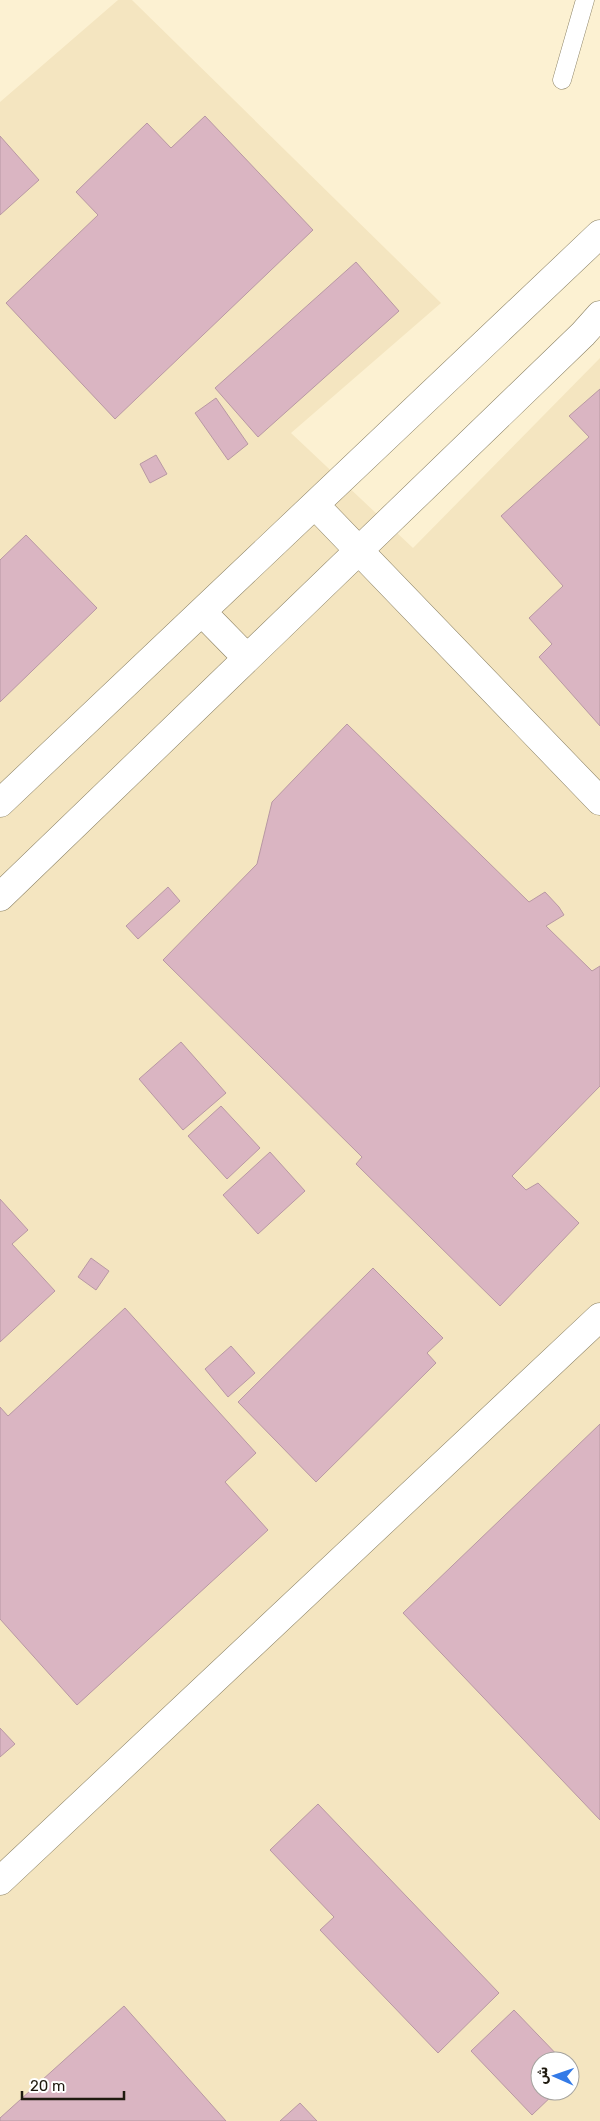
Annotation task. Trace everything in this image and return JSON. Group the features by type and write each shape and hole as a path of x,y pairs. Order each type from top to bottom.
{"street":[{"path":"0,803 600,234"},
{"path":"0,897 576,341 600,315"},
{"path":"315,505 600,801"},
{"path":"202,612 247,658"},
{"path":"0,1881 600,1317"}],"lane":[{"path":"562,80 585,0"}],"shaded area":[{"path":"118,0 132,0 441,303 291,433 413,548 600,358 600,2121 0,2121 0,102"}],"building":[{"path":"205,116 313,230 115,419 6,303 98,215 76,192 147,123 171,148"},
{"path":"0,136 39,180 0,215"},
{"path":"356,262 399,311 258,437 215,388"},
{"path":"600,389 600,726 539,657 552,644 529,618 563,586 501,516 589,437 569,416"},
{"path":"216,398 248,444 228,460 195,413"},
{"path":"156,455 167,474 150,483 140,464"},
{"path":"26,535 97,608 0,702 0,560"},
{"path":"347,724 529,902 545,892 564,915 546,926 592,971 600,966 600,1086 512,1176 526,1190 538,1183 579,1223 500,1306 356,1164 362,1157 163,960 257,864 272,802"},
{"path":"168,887 180,901 138,939 126,926"},
{"path":"181,1042 226,1093 183,1130 139,1079"},
{"path":"221,1106 260,1148 227,1179 188,1136"},
{"path":"270,1152 305,1191 258,1234 223,1195"},
{"path":"0,1199 28,1230 12,1244 55,1291 0,1342"},
{"path":"91,1258 109,1271 96,1290 78,1277"},
{"path":"373,1268 443,1338 427,1353 436,1363 316,1482 238,1402"},
{"path":"125,1308 256,1453 225,1482 268,1530 77,1705 0,1619 0,1407 8,1416"},
{"path":"231,1346 255,1373 228,1397 205,1369"},
{"path":"600,1424 600,1820 403,1613"},
{"path":"0,1728 15,1744 0,1757"},
{"path":"318,1804 499,1993 438,2053 320,1930 334,1917 270,1850"},
{"path":"124,2006 226,2121 0,2121 0,2118"},
{"path":"514,2010 553,2051 530,2051 530,2101 547,2101 532,2115 471,2051"},
{"path":"300,2103 317,2121 280,2121"}]}
